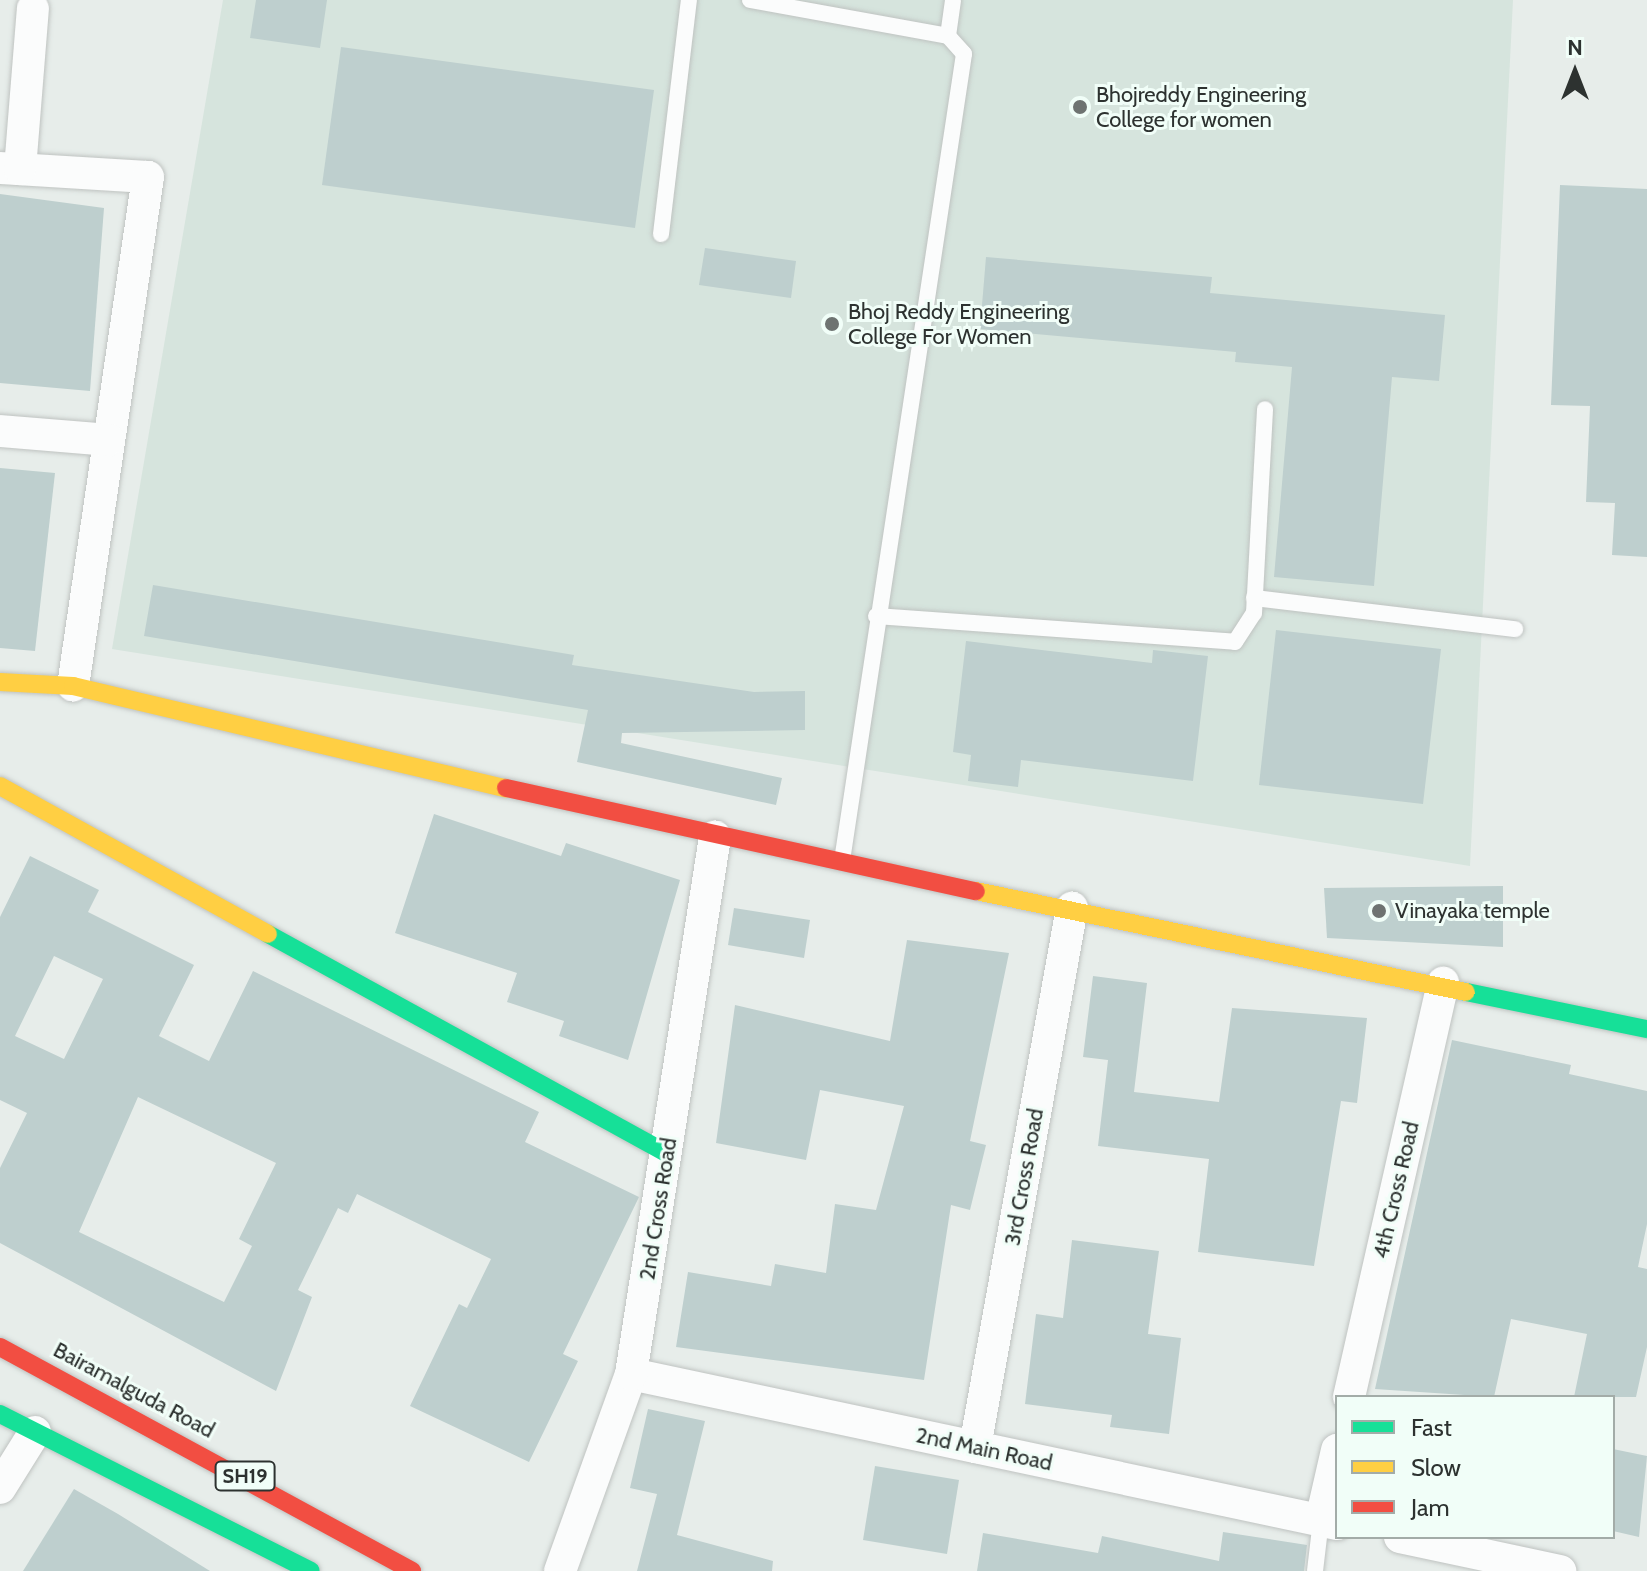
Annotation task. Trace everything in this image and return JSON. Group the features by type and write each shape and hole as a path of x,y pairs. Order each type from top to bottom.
{"street":[{"path":"33,9 10,168 148,177 73,686"},
{"path":"0,431 109,440"},
{"path":"0,682 73,686 715,837 1443,983 1647,1029"},
{"path":"0,786 667,1153"},
{"name":"2nd Cross Road","path":"560,1571 631,1374 715,837"},
{"name":"3rd Cross Road","path":"975,1447 1072,908"},
{"name":"4th Cross Road","path":"1349,1395 1443,983"},
{"name":"Bairamalguda Road","path":"0,1347 412,1571"},
{"name":"2nd Main Road","path":"631,1374 1329,1522"},
{"name":"SH19","path":"0,1414 311,1571"},
{"path":"0,1488 35,1432"},
{"path":"1329,1522 1335,1468"},
{"path":"1409,1539 1560,1571"}],"lane":[{"path":"661,234 689,0"},
{"path":"750,0 948,36 964,54 876,616 842,862"},
{"path":"948,36 953,0"},
{"path":"876,616 1221,646 1244,633 1254,598 1265,409"},
{"path":"1254,598 1515,629"},
{"path":"1315,1571 1329,1522"}],"shaded area":[{"name":"Bhoj Reddy Engineering College For Women","path":"223,0 1513,0 1470,866 112,649"}],"building":[{"path":"256,0 327,0 320,48 250,38"},
{"path":"341,47 654,90 635,228 322,185"},
{"path":"1560,185 1647,189 1647,557 1612,555 1615,503 1586,502 1590,406 1551,405"},
{"path":"0,194 104,208 90,391 0,383"},
{"path":"705,248 796,261 791,298 699,285"},
{"path":"986,257 1212,277 1210,293 1445,315 1439,381 1392,377 1374,586 1274,577 1292,367 1235,362 1236,352 980,329"},
{"path":"0,468 55,473 35,651 0,648"},
{"path":"153,585 574,655 572,665 754,692 805,691 805,730 622,733 621,743 782,778 776,805 577,762 588,710 144,636"},
{"path":"1276,630 1441,649 1423,804 1259,785"},
{"path":"966,641 1152,663 1153,650 1208,656 1193,781 1021,760 1018,787 968,781 971,755 953,752"},
{"path":"434,814 561,856 566,843 680,880 628,1060 559,1036 564,1021 507,1002 517,973 395,933"},
{"path":"30,856 99,890 88,912 194,965 159,1036 209,1061 253,971 539,1112 525,1142 639,1197 563,1354 578,1361 529,1462 410,1406 459,1304 467,1308 491,1259 357,1194 348,1213 338,1208 298,1290 312,1297 276,1391 0,1243 0,1168 27,1113 0,1100 0,917","holes":["54,956 103,979 64,1059 15,1036","138,1097 276,1163 239,1239 252,1246 224,1302 79,1232"]},
{"path":"1503,886 1503,947 1327,938 1324,888"},
{"path":"734,908 810,920 804,958 728,945"},
{"path":"907,940 1009,953 970,1141 986,1145 970,1210 951,1205 924,1380 676,1347 688,1272 771,1286 775,1264 826,1273 835,1204 876,1210 904,1106 820,1090 806,1160 716,1143 735,1005 890,1041"},
{"path":"1093,976 1147,983 1134,1092 1219,1102 1232,1008 1367,1018 1357,1103 1341,1101 1314,1266 1198,1252 1209,1159 1098,1146 1108,1060 1083,1057"},
{"path":"1452,1040 1571,1065 1569,1074 1647,1091 1647,1224 1638,1267 1647,1269 1647,1347 1636,1397 1574,1395 1587,1334 1511,1319 1494,1395 1375,1389"},
{"path":"1072,1240 1159,1251 1148,1334 1181,1338 1169,1434 1110,1427 1112,1415 1025,1404 1036,1314 1063,1318"},
{"path":"648,1409 705,1421 677,1535 773,1561 772,1571 637,1571 657,1494 630,1488"},
{"path":"1615,1449 1647,1456 1639,1537 1615,1531"},
{"path":"875,1466 959,1480 947,1554 863,1540"},
{"path":"74,1489 118,1514 210,1571 23,1571"},
{"path":"1223,1532 1307,1545 1304,1571 977,1571 983,1533 1098,1553 1102,1536 1219,1561"}],"traffic: fast":[{"path":"268,934 667,1153"},
{"path":"1466,992 1647,1029"},
{"path":"0,1414 311,1571"}],"traffic: slow":[{"path":"0,682 73,686 506,788"},
{"path":"0,786 268,934"},
{"path":"976,891 1466,992"}],"traffic: jam":[{"path":"506,788 976,891"},
{"path":"0,1347 412,1571"}],"place":[{"name":"Bhojreddy Engineering College for women","path":"1080,107"},
{"name":"Bhoj Reddy Engineering College For Women","path":"832,324"},
{"name":"Vinayaka temple","path":"1379,911"}]}
